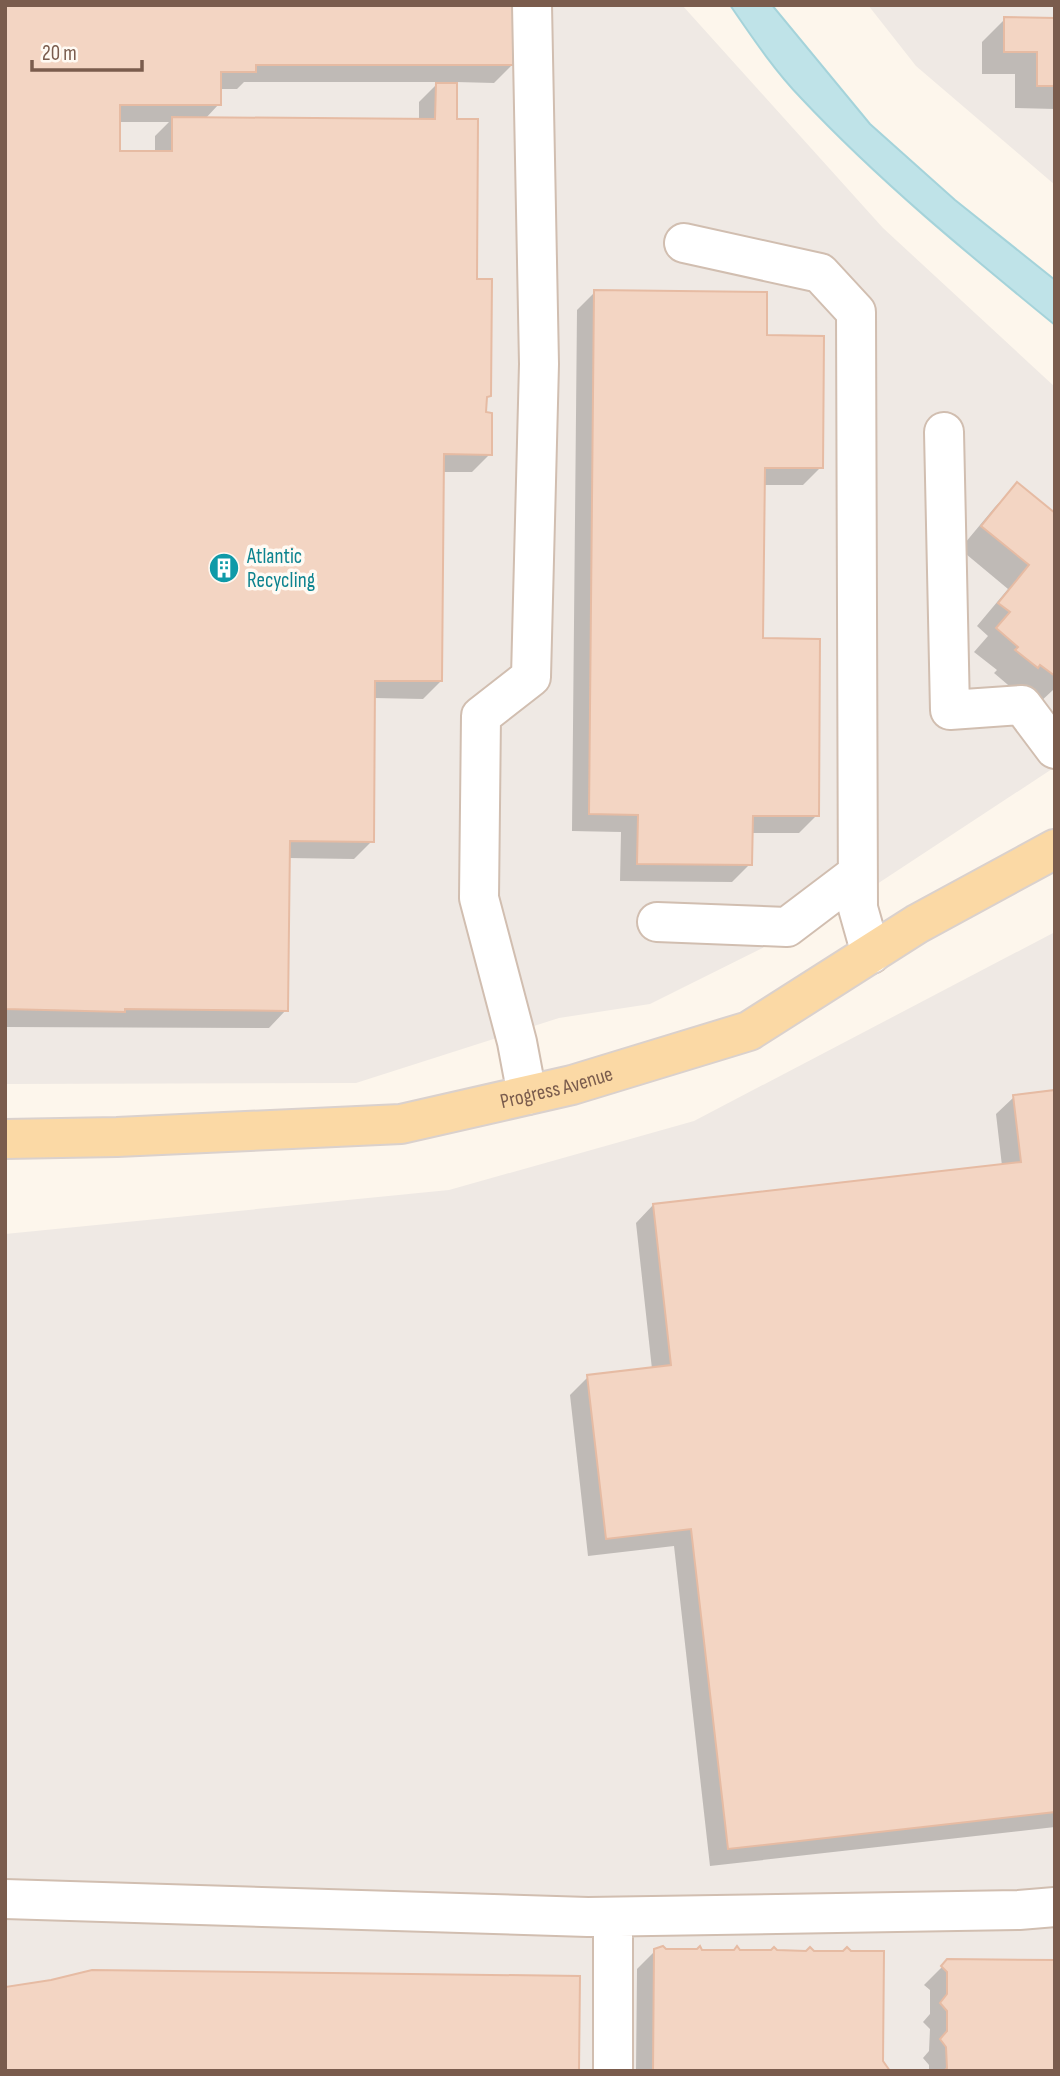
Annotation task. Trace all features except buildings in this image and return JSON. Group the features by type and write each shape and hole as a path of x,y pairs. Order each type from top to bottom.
{"main road":[{"name":"Progress Avenue","path":"5,1139 117,1137 401,1124 572,1085 749,1031 918,924 1055,849"}],"lane":[{"path":"527,1095 517,1042 479,898 481,716 531,677 540,364 532,5"},
{"path":"684,243 820,273 856,312 857,874 858,908 871,954"},
{"path":"944,432 950,710 1022,705 1055,749"},
{"path":"657,922 787,927 857,874"},
{"path":"5,1899 613,1917 1019,1910 1055,1907"},
{"path":"613,1917 613,2071"}],"shaded area":[{"name":"Atlantic Recycling","path":"5,5 682,5 883,228 1055,387 1055,767 833,913 650,1004 559,1018 356,1083 5,1084"},
{"path":"868,5 1055,5 1055,185 916,66"},
{"path":"1055,932 1055,2071 5,2071 5,1234 449,1190 694,1121"}],"water":[{"path":"730,5 772,5 870,124 955,200 1055,280 1055,325 924,216 831,129 782,76"}],"place":[{"name":"Atlantic Recycling","path":"224,568"}]}
